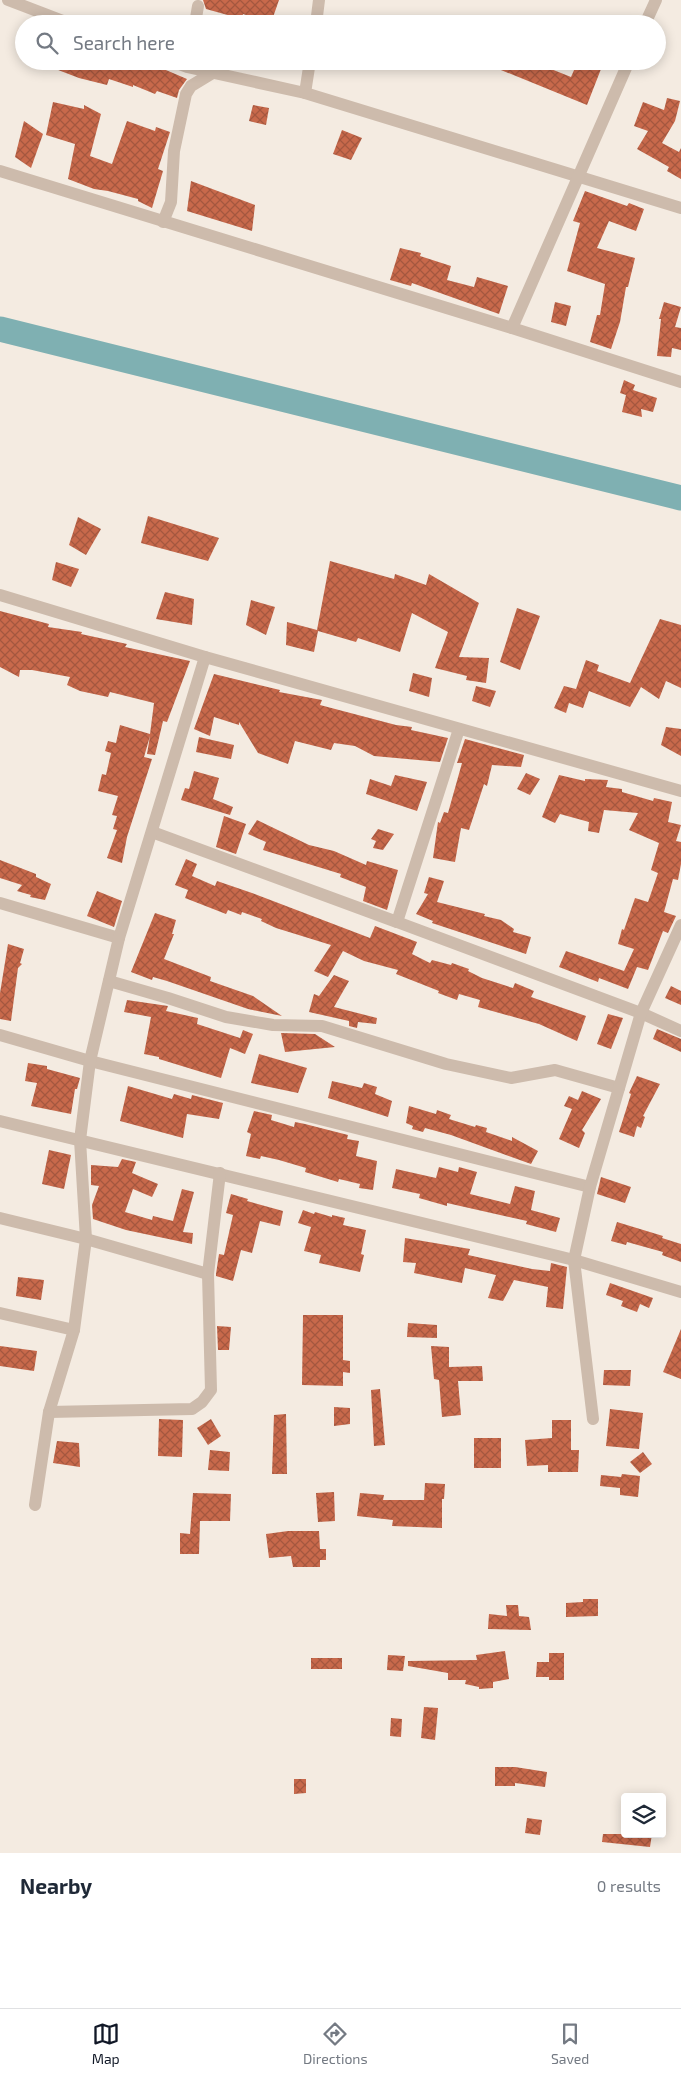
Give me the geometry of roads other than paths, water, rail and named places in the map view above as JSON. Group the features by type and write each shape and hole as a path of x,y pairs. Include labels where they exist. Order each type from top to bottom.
{"street":[{"path":"8,0 47,15"},
{"path":"317,15 319,0"},
{"path":"649,15 656,0"},
{"path":"196,15 198,6"},
{"path":"208,70 305,93 579,175 681,208"},
{"path":"305,93 309,70"},
{"path":"512,328 625,70"},
{"path":"163,222 171,202 174,151 186,94 192,86 214,72"},
{"path":"0,171 512,328 681,382"},
{"path":"0,595 205,657 681,791"},
{"path":"35,1505 49,1412 74,1330 86,1239 80,1140 90,1061 119,938 205,657"},
{"path":"397,922 459,729"},
{"path":"152,832 641,1013 681,1031"},
{"path":"0,903 119,938"},
{"path":"593,1419 574,1260 590,1187 641,1013 681,925"},
{"path":"109,982 168,998 226,1017 273,1025 322,1026 446,1064 511,1078 555,1070 618,1088"},
{"path":"0,1035 90,1061 590,1187"},
{"path":"0,1121 574,1260 681,1292"},
{"path":"49,1412 192,1410 202,1402 211,1390 208,1274 220,1173"},
{"path":"0,1218 86,1239 208,1274"},
{"path":"0,1313 74,1330"}],"waterway":[{"path":"0,329 681,498"}]}
